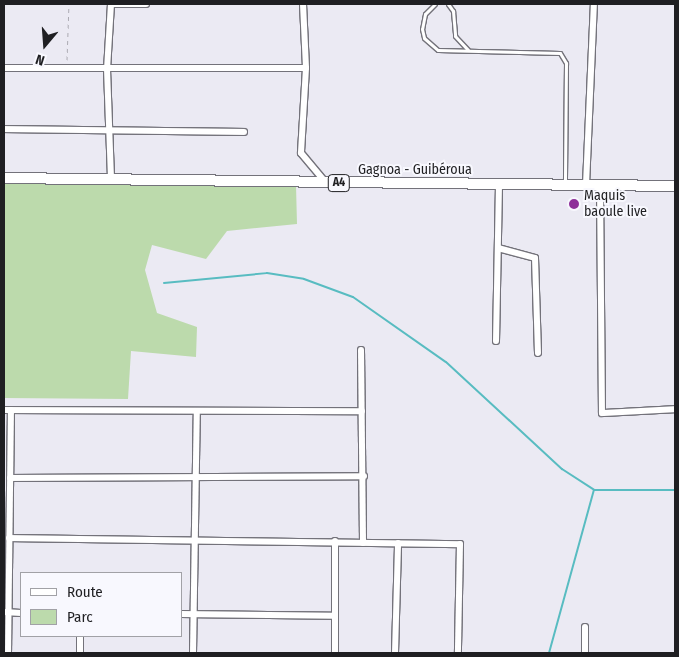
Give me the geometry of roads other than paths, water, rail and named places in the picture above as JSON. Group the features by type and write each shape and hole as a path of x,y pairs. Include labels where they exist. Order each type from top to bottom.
{"main road":[{"name":"Gagnoa - Guibéroua","path":"4,178 675,186"}],"street":[{"path":"111,180 107,69 111,4 146,4"},
{"path":"303,4 306,68 301,153 326,183"},
{"path":"586,185 594,4"},
{"path":"4,68 306,68"},
{"path":"4,129 244,132"},
{"path":"496,341 499,184"},
{"path":"600,185 602,414 675,409"},
{"path":"498,248 535,258 538,353"},
{"path":"362,350 363,543"},
{"path":"8,653 6,612 10,478 7,410 362,411"},
{"path":"193,653 197,410"},
{"path":"10,478 364,476"},
{"path":"9,538 194,542 460,544 458,653"},
{"path":"335,542 335,653"},
{"path":"395,653 398,543"},
{"path":"6,612 20,613"},
{"path":"182,614 334,616"},
{"path":"585,627 585,653"},
{"path":"80,637 80,653"}],"lane":[{"path":"435,4 425,14 424,38 438,50 560,53 566,63 565,185"},
{"path":"448,4 453,11 455,36 468,51"}],"waterway":[{"path":"164,283 267,273 304,279 353,297 446,362 562,469 594,490"},
{"path":"549,653 594,490 675,490"}],"place":[{"name":"Maquis baoule live","path":"574,204"}]}
